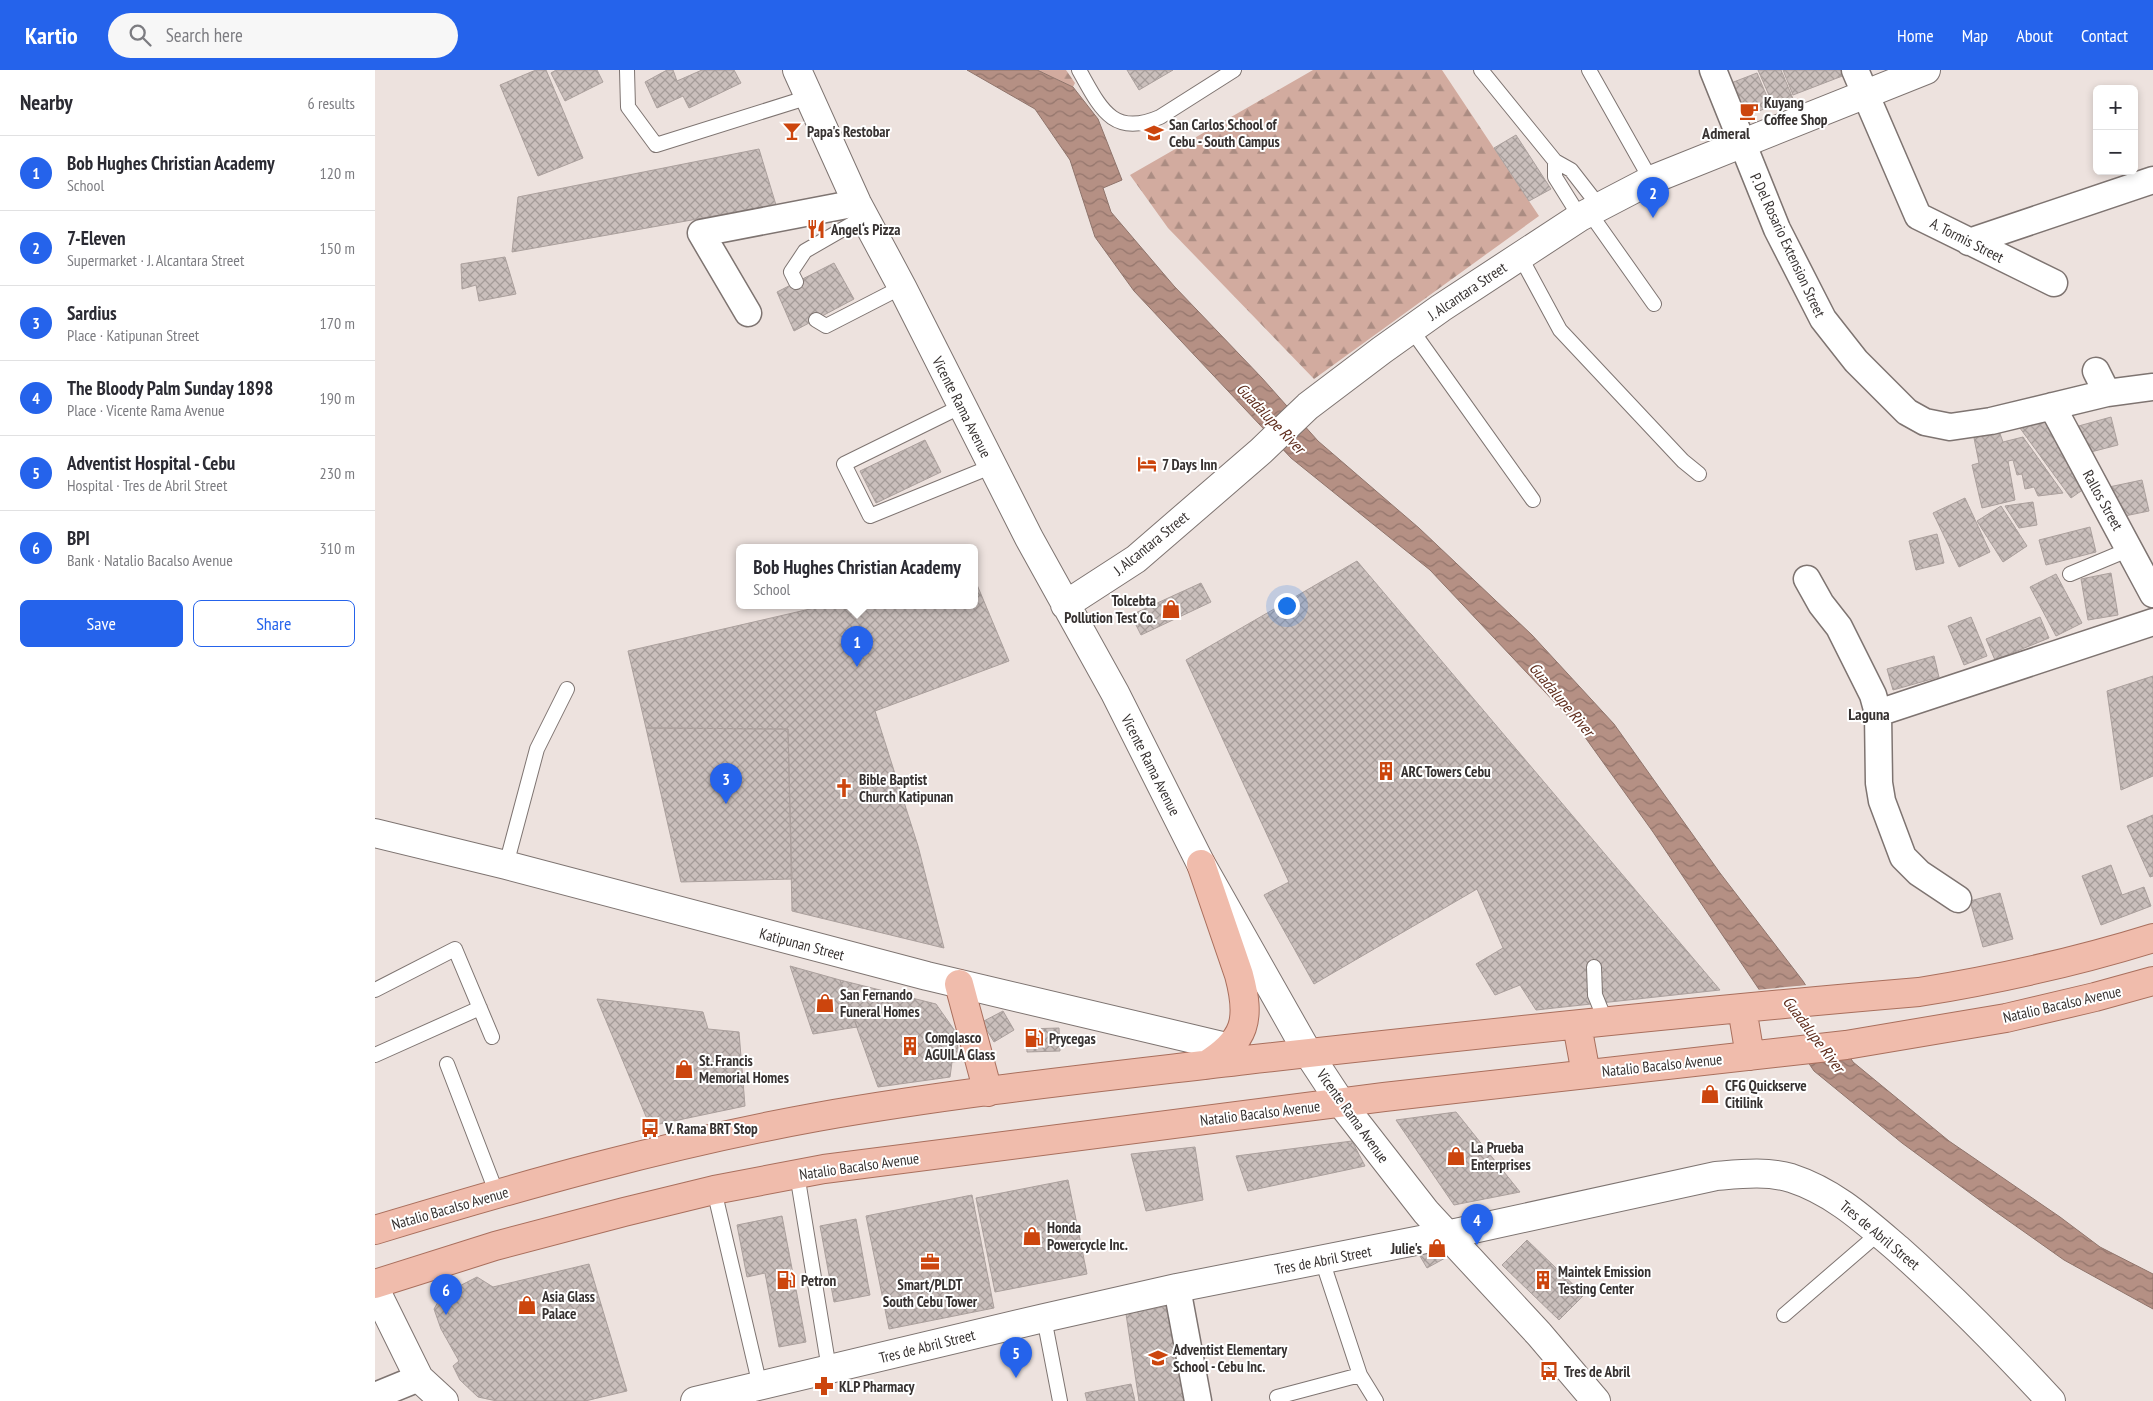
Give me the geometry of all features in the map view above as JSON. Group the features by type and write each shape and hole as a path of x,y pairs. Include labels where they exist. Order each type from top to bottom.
{"main road":[{"path":"1201,864 1243,992 1244,1024 1239,1037 1231,1048 1206,1065"},
{"name":"Natalio Bacalso Avenue","path":"375,1230 497,1194 706,1141 807,1120 988,1092 1308,1053 1919,992 1988,981 2082,960 2153,938"},
{"name":"Natalio Bacalso Avenue","path":"375,1284 495,1246 714,1190 797,1174 1341,1102 1845,1045 2006,1018 2153,981"},
{"path":"959,984 988,1092"},
{"path":"1751,1056 1754,1007"},
{"path":"1577,1025 1586,1074"}],"street":[{"name":"Vicente Rama Avenue","path":"797,70 860,210 902,286 1065,605 1115,693 1201,864 1308,1053 1341,1102 1445,1235 1539,1334 1596,1401"},
{"name":"P. Del Rosario Extension Street","path":"1713,70 1777,229 1823,319 1856,361 1907,412 1925,422 1951,427 1991,421 2052,406 2101,382 2153,387"},
{"name":"A. Tormis Street","path":"1855,70 1918,216 2053,284"},
{"name":"J. Alcantara Street","path":"1065,605 1135,559 1261,451 1308,406 1411,329 1589,212 1651,180 1926,70"},
{"path":"1969,242 2153,180"},
{"path":"748,313 701,233 860,210"},
{"name":"Rallos Street","path":"2052,406 2139,554 2153,594"},
{"path":"1807,579 1821,604 1839,627 1873,695 1878,712 1879,783 1882,801 1903,857 1919,873 1958,899"},
{"path":"1878,712 2153,622"},
{"name":"Katipunan Street","path":"375,833 506,865 959,984 1231,1048"},
{"name":"Tres de Abril Street","path":"695,1401 1177,1288 1445,1235 1716,1176 1747,1174 1772,1174 1811,1186 1833,1196 1867,1221 1997,1342 2051,1401"},
{"path":"375,1288 419,1378 443,1401"},
{"path":"1177,1288 1198,1401"},
{"path":"375,1396 419,1378"}],"lane":[{"path":"627,70 628,107 656,145 809,97"},
{"path":"1079,70 1111,118 1131,124 1147,122 1161,117 1234,70"},
{"path":"1481,70 1555,161 1571,170 1589,212"},
{"path":"1589,70 1651,180"},
{"path":"1555,161 1555,177 1589,212 1653,304"},
{"path":"796,282 791,272 805,251 860,210"},
{"path":"1520,256 1561,330 1683,461 1699,474"},
{"path":"816,320 826,326 902,286"},
{"path":"1411,329 1533,500"},
{"path":"962,406 844,464 870,516 993,466"},
{"path":"2070,574 2139,554"},
{"path":"506,865 537,749 567,688"},
{"path":"375,990 455,948 492,1037"},
{"path":"1594,967 1595,994 1606,1022"},
{"path":"375,1055 480,1008"},
{"path":"447,1064 497,1194"},
{"path":"797,1174 829,1370"},
{"path":"714,1190 760,1386"},
{"path":"1784,1315 1879,1233"},
{"path":"1322,1260 1361,1375 1376,1401"},
{"path":"1044,1318 1060,1401"},
{"path":"1277,1397 1361,1375"}],"green space":[{"path":"1037,70 1066,70 1075,83 1073,87"},
{"path":"1313,70 1442,70 1539,216 1314,379 1168,228 1130,175"}],"water":[{"name":"Guadalupe River","path":"967,70 1037,70 1073,87 1098,119 1122,180 1103,188 1111,212 1174,286 1262,378 1318,441 1419,528 1532,635 1614,724 1720,873 1803,981 1853,1062 1949,1141 2060,1217 2100,1247 2153,1274 2153,1309 2064,1260 1902,1143 1814,1071 1653,832 1577,726 1430,570 1291,458 1134,291 1095,237 1070,160 1035,109"}],"pier":[{"path":"1807,985 1851,1055 1803,1060 1756,990"}],"building":[{"path":"536,70 546,70 583,158 538,176 500,85"},
{"path":"556,70 597,70 603,82 565,101 551,73"},
{"path":"667,70 673,70 677,81 702,70 734,70 741,83 689,108 683,96 657,108 645,82"},
{"path":"1127,70 1173,70 1139,90"},
{"path":"1758,70 1781,70 1794,101 1775,109"},
{"path":"1783,70 1843,70 1845,75 1793,95"},
{"path":"1757,73 1771,106 1745,117 1731,83"},
{"path":"1516,135 1551,189 1529,201 1494,148"},
{"path":"759,149 776,205 512,252 518,197"},
{"path":"505,257 516,294 479,301 476,285 462,289 461,264"},
{"path":"834,263 854,299 794,331 777,292"},
{"path":"2042,416 2091,484 2071,498 2017,424"},
{"path":"2111,417 2118,445 2083,454 2075,427"},
{"path":"1998,428 2003,442 2023,437 2063,493 2038,496 2034,487 2025,489 2022,474 2017,475 2013,460 2008,461 2015,500 1982,508 1972,465 1979,463 1973,433"},
{"path":"925,440 941,472 876,503 860,471"},
{"path":"2142,480 2149,511 2115,518 2109,487"},
{"path":"1965,498 1990,552 1959,567 1933,513"},
{"path":"2033,502 2037,525 2019,528 2005,506"},
{"path":"2001,506 2027,546 2003,562 1977,521"},
{"path":"2090,527 2096,552 2046,565 2039,540"},
{"path":"1937,534 1944,563 1916,570 1909,541"},
{"name":"ARC Towers Cebu","path":"1357,561 1720,990 1536,1010 1520,985 1495,995 1476,964 1503,948 1477,889 1314,984 1264,895 1289,882 1186,660"},
{"path":"2111,573 2118,615 2088,620 2081,579"},
{"path":"2056,574 2082,623 2056,636 2030,587"},
{"name":"Tolcebta Pollution Test Co.","path":"1201,583 1211,602 1141,635 1131,615"},
{"name":"Bible Baptist Church Katipunan","path":"978,587 1009,661 875,711 918,846 944,948 792,911 788,729 646,728 628,651 810,609 978,609"},
{"path":"1971,617 1987,656 1964,665 1948,626"},
{"path":"2040,617 2049,638 1995,660 1986,639"},
{"path":"1934,656 1939,677 1893,690 1887,669"},
{"path":"2153,676 2153,776 2121,790 2107,691"},
{"path":"646,728 788,729 792,879 681,882"},
{"path":"2153,815 2153,876 2150,877 2127,826"},
{"path":"2111,865 2122,895 2144,887 2151,906 2101,925 2082,876"},
{"path":"2000,893 2013,939 1983,947 1970,901"},
{"name":"San Fernando Funeral Homes","path":"790,966 840,980 857,1027 813,1034"},
{"name":"Comglasco AGUILA Glass","path":"840,980 936,1004 955,1031 960,1061 952,1062 950,1077 878,1087"},
{"name":"St. Francis Memorial Homes","path":"597,999 703,1012 708,1029 739,1032 745,1106 650,1126"},
{"path":"1003,1011 1014,1030 994,1042 982,1022"},
{"path":"1059,1028 1060,1051 1027,1052 1026,1029"},
{"name":"La Prueba Enterprises","path":"1456,1112 1520,1192 1454,1205 1396,1120"},
{"path":"1352,1141 1365,1166 1248,1191 1236,1156"},
{"path":"1195,1147 1203,1200 1146,1211 1131,1154"},
{"name":"Honda Powercycle Inc.","path":"1068,1180 1087,1274 995,1292 976,1198"},
{"name":"Smart/PLDT South Cebu Tower","path":"972,1195 994,1308 889,1329 866,1216"},
{"path":"782,1216 806,1342 779,1347 765,1273 747,1277 737,1225"},
{"path":"856,1219 870,1295 834,1302 820,1226"},
{"path":"1437,1239 1447,1257 1427,1268 1417,1251"},
{"name":"Maintek Emission Testing Center","path":"1527,1240 1584,1295 1559,1320 1502,1265"},
{"path":"589,1264 627,1391 585,1401 497,1401 478,1397 460,1380 453,1366 459,1361 441,1329 434,1309 442,1295 477,1277 493,1287"},
{"name":"Adventist Elementary School - Cebu Inc.","path":"1173,1305 1191,1401 1139,1401 1126,1314"},
{"path":"1131,1384 1135,1401 1087,1401 1085,1393"}],"place":[{"name":"Kuyang Coffee Shop","path":"1749,111"},
{"name":"Papa's Restobar","path":"792,131"},
{"name":"San Carlos School of Cebu - South Campus","path":"1154,133"},
{"name":"7-Eleven","path":"1653,218"},
{"name":"Angel‘s Pizza","path":"816,229"},
{"name":"7 Days Inn","path":"1147,464"},
{"name":"Tolcebta Pollution Test Co.","path":"1171,609"},
{"name":"Bob Hughes Christian Academy","path":"857,667"},
{"name":"ARC Towers Cebu","path":"1386,771"},
{"name":"Bible Baptist Church Katipunan","path":"844,788"},
{"name":"Sardius","path":"726,804"},
{"name":"San Fernando Funeral Homes","path":"825,1003"},
{"name":"Prycegas","path":"1034,1038"},
{"name":"Comglasco AGUILA Glass","path":"910,1046"},
{"name":"St. Francis Memorial Homes","path":"684,1069"},
{"name":"CFG Quickserve Citilink","path":"1710,1094"},
{"name":"V. Rama BRT Stop","path":"650,1128"},
{"name":"La Prueba Enterprises","path":"1456,1156"},
{"name":"Honda Powercycle Inc.","path":"1032,1236"},
{"name":"The Bloody Palm Sunday 1898","path":"1477,1245"},
{"name":"Julie's","path":"1437,1248"},
{"name":"Smart/PLDT South Cebu Tower","path":"930,1262"},
{"name":"Petron","path":"786,1280"},
{"name":"Maintek Emission Testing Center","path":"1543,1280"},
{"name":"Asia Glass Palace","path":"527,1305"},
{"name":"BPI","path":"446,1315"},
{"name":"Adventist Elementary School - Cebu Inc.","path":"1158,1358"},
{"name":"Tres de Abril","path":"1549,1371"},
{"name":"Adventist Hospital - Cebu","path":"1016,1378"},
{"name":"KLP Pharmacy","path":"824,1386"}],"district":[{"name":"Admeral","path":"1726,133"},
{"name":"Laguna","path":"1869,714"}]}
